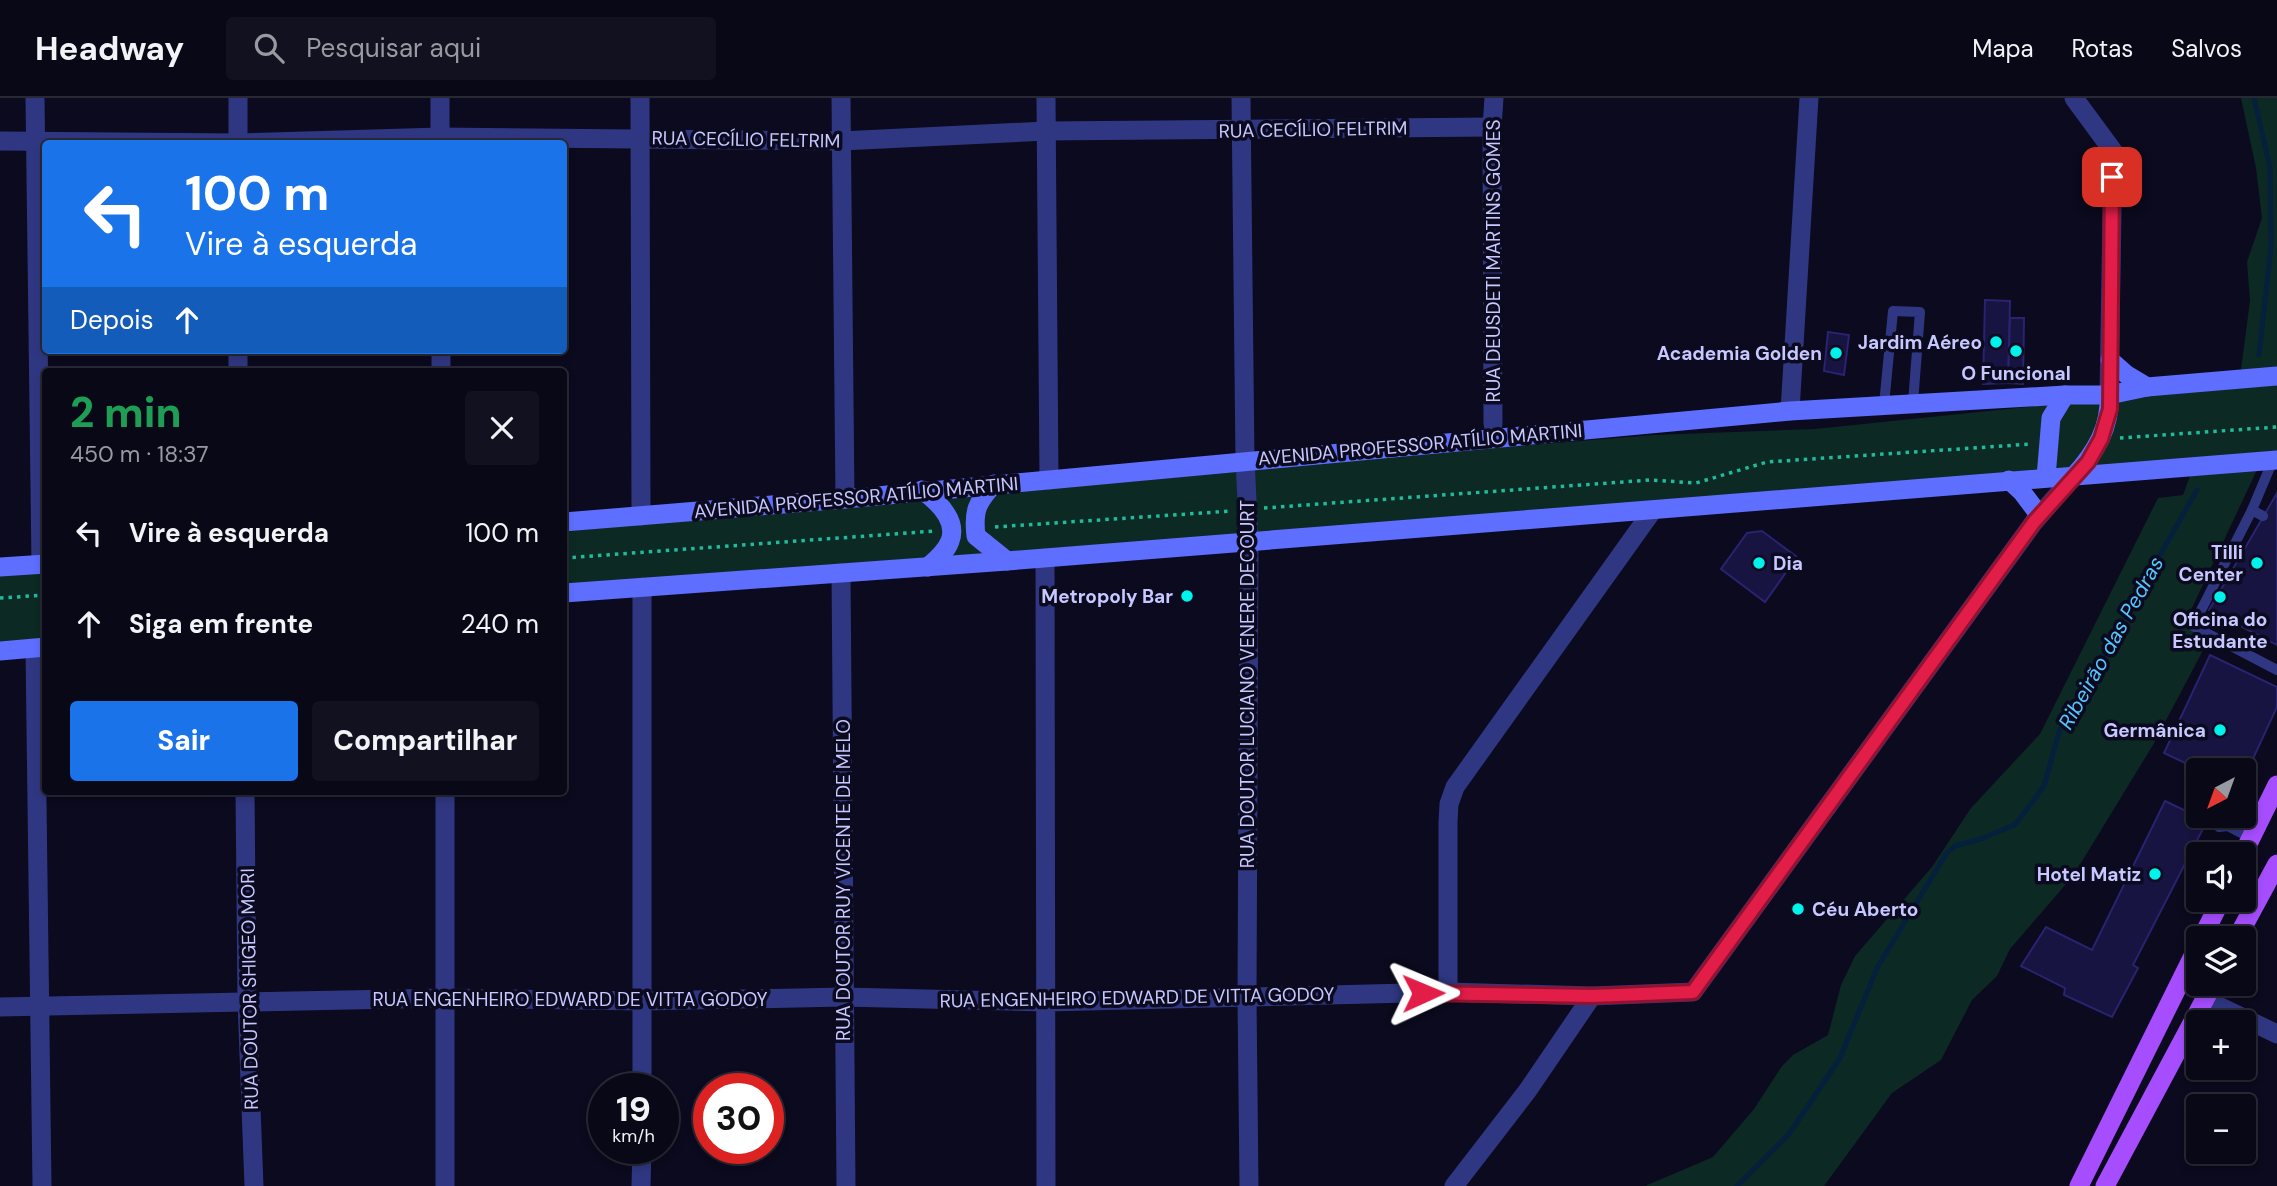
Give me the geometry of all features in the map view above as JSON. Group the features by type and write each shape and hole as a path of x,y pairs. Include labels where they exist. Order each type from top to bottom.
{"main road":[{"path":"2110,360 2147,387"},
{"name":"AVENIDA PROFESSOR ATÍLIO MARTINI","path":"567,522 845,499 1790,411 2065,395 2109,395 2147,387 2277,376"},
{"path":"2046,477 2051,418 2065,395"},
{"path":"2074,476 2088,462 2101,439 2110,409 2109,395"},
{"path":"567,593 1007,561 2275,460"},
{"path":"2009,480 2022,492 2035,517"},
{"path":"994,484 979,500 975,519 976,536 1007,561"},
{"path":"922,490 939,502 949,520 951,540 943,553 928,567"},
{"path":"0,567 42,564"},
{"path":"0,651 40,648"},
{"path":"2249,842 2277,785"},
{"path":"2243,926 2277,864"},
{"path":"2079,1186 2186,970"},
{"path":"2105,1186 2206,996"}],"street":[{"path":"35,98 42,511"},
{"path":"238,98 238,140"},
{"path":"440,98 440,140"},
{"path":"640,98 641,516"},
{"path":"841,98 845,499"},
{"path":"1046,98 1049,480"},
{"name":"RUA DOUTOR LUCIANO VENERE DECOURT","path":"1241,98 1245,460 1249,542 1249,1186"},
{"name":"RUA DEUSDETI MARTINS GOMES","path":"1493,424 1494,98"},
{"path":"1790,411 1809,98"},
{"path":"2074,98 2113,151 2109,395"},
{"name":"RUA CECÍLIO FELTRIM","path":"507,140 640,138 841,141 1046,131 1492,127"},
{"name":"RUA CECÍLIO FELTRIM","path":"0,141 42,142"},
{"name":"RUA ENGENHEIRO EDWARD DE VITTA GODOY","path":"0,1007 446,998 643,1001 844,998 1046,1002 1448,992 1592,996 1693,992 2035,517 2074,476"},
{"name":"RUA ENGENHEIRO EDWARD DE VITTA GODOY","path":"2035,517 2046,477"},
{"path":"1448,992 1448,822 1449,804 1455,787 1653,510"},
{"path":"1045,558 1046,1186"},
{"name":"RUA DOUTOR RUY VICENTE DE MELO","path":"841,573 846,1186"},
{"path":"642,587 642,1073"},
{"path":"40,648 42,1186"},
{"name":"RUA DOUTOR SHIGEO MORI","path":"245,795 247,1001 254,1186"},
{"path":"445,795 445,1186"},
{"path":"1454,1186 1528,1090 1592,996"},
{"path":"2217,996 2277,1034"},
{"path":"641,1186 642,1164"}],"lane":[{"path":"1884,405 1894,311 1920,312 1913,403"},
{"path":"2275,460 2193,626 2277,670"},
{"path":"2252,510 2263,516"},
{"path":"2225,828 2242,842"}],"path":[{"path":"2101,439 2277,428"},
{"path":"975,528 1650,480 1696,483 1767,462 2049,442"},
{"path":"567,558 950,530"},
{"path":"0,598 42,595"}],"green space":[{"path":"2241,98 2277,98 2277,378 2240,377 2250,301 2247,262 2262,218 2256,168"},
{"path":"2277,381 2277,457 567,591 567,532 840,504 1249,468 1653,435 1815,429"},
{"path":"2257,470 2184,625 2208,641 2153,745 2073,876 2010,949 1997,976 1972,1000 1941,1060 1892,1093 1824,1186 1645,1186 1713,1157 1754,1109 1782,1066 1793,1055 1828,1035 1841,985 1855,956 1932,867 1971,808 2040,734 2158,498 2183,495 2190,476"},
{"path":"42,570 42,645 0,649 0,574"}],"building":[{"name":"Jardim Aéreo","path":"1985,300 2010,301 2008,383 1983,384"},
{"name":"O Funcional","path":"2010,318 2024,318 2023,384 2008,383"},
{"name":"Academia Golden","path":"1828,332 1849,335 1844,375 1824,371"},
{"name":"Tilli Center","path":"2277,493 2277,645 2209,610"},
{"name":"Dia","path":"1762,531 1797,557 1765,602 1721,569 1747,533"},
{"name":"Germânica","path":"2210,655 2277,687 2277,707 2253,758 2186,758 2186,763 2164,753"},
{"name":"Hotel Matiz","path":"2165,801 2186,811 2186,828 2203,828 2196,842 2186,842 2186,862 2133,965 2138,968 2112,1017 2064,995 2065,988 2021,966 2046,927 2092,950"}],"waterway":[{"path":"2254,98 2270,167 2271,247 2259,355"},
{"name":"Ribeirão das Pedras","path":"1737,1186 1789,1134 1840,1058 1877,968 1946,854 1955,846 1981,839 2016,824 2044,786 2059,732 2197,490"}],"place":[{"name":"Jardim Aéreo","path":"1996,342"},
{"name":"O Funcional","path":"2016,351"},
{"name":"Academia Golden","path":"1836,353"},
{"name":"Dia","path":"1759,563"},
{"name":"Tilli Center","path":"2257,563"},
{"name":"Metropoly Bar","path":"1187,596"},
{"name":"Oficina do Estudante","path":"2220,597"},
{"name":"Germânica","path":"2220,730"},
{"name":"Hotel Matiz","path":"2155,874"},
{"name":"Céu Aberto","path":"1798,909"}],"route":[{"path":"1423,993 1592,996 1693,992 2034,522 2088,462 2098,446 2110,409 2112,177"}]}
